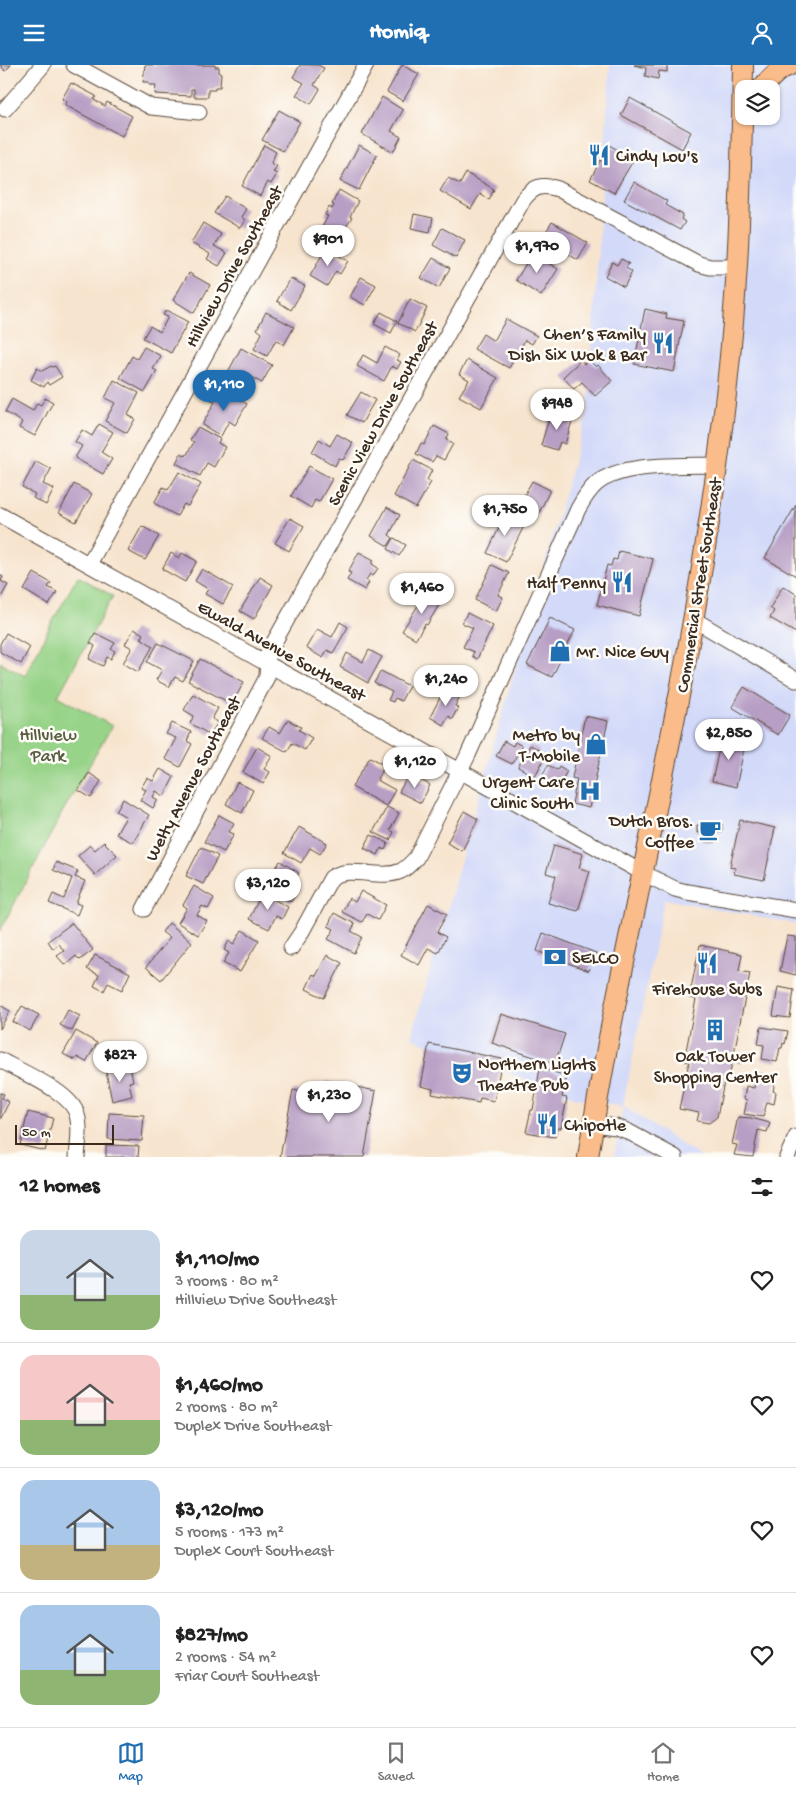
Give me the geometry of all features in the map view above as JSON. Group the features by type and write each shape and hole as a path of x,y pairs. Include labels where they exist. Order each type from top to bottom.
{"main road":[{"name":"Commercial Street Southeast","path":"743,65 743,80"},
{"path":"769,80 782,68 790,65"},
{"name":"Commercial Street Southeast","path":"588,1157 643,873 670,747 718,465 737,267 742,125"}],"street":[{"path":"5,109 43,65"},
{"path":"74,65 151,107 199,112"},
{"name":"Hillview Drive Southeast","path":"89,564 366,65"},
{"name":"Scenic View Drive Southeast","path":"268,664 268,653 522,200 530,190 547,186 558,189 699,264 710,267 737,267"},
{"path":"291,948 331,878 337,874 346,873 387,874 400,872 408,867 416,858 460,770 586,494 605,478 637,468 718,465"},
{"name":"Ewald Avenue Southeast","path":"0,515 643,873 675,889 796,910"},
{"path":"693,619 796,680"},
{"name":"Welty Avenue Southeast","path":"144,909 268,677 268,664"},
{"path":"0,1060 59,1093 70,1103 77,1113 77,1157"},
{"path":"594,1124 616,1127 627,1131 675,1157"},
{"path":"787,1157 796,1137"}],"shaded area":[{"path":"610,65 796,65 796,924 664,899 623,1106 701,1157 614,1157 623,1107 574,1097 411,1038 588,410"}],"green space":[{"name":"Hillview Park","path":"78,576 113,596 58,696 112,726 63,811 0,931 0,662 25,676"}],"building":[{"path":"0,65 11,65 5,71"},
{"path":"145,65 215,65 215,67 219,67 219,73 221,73 220,87 215,87 215,90 208,90 208,97 194,97 194,89 191,89 191,96 155,94 156,85 149,85 149,82 143,82"},
{"path":"300,65 318,65 324,68 314,85 320,89 311,104 296,95 304,83 293,77"},
{"path":"402,65 419,74 403,101 387,92"},
{"path":"634,65 667,65 667,72 659,71 658,79 645,76 646,68"},
{"path":"71,83 96,96 94,100 105,106 107,102 132,116 122,136 65,105 67,102 62,99"},
{"path":"382,97 403,110 391,131 401,137 393,152 362,134"},
{"path":"630,98 691,132 682,149 621,115"},
{"path":"279,110 300,122 283,151 262,140"},
{"path":"264,145 276,152 271,163 277,166 273,172 277,174 271,184 268,182 260,196 242,186"},
{"path":"359,145 377,155 359,190 340,181"},
{"path":"609,145 634,159 614,193 590,180"},
{"path":"466,173 494,189 489,200 480,194 471,209 440,191 448,178 460,184"},
{"path":"634,182 667,201 665,205 683,215 681,219 685,222 680,230 624,200"},
{"path":"339,190 358,201 350,217 352,218 338,239 321,229 328,216 325,215 329,207 332,209 334,205 332,204"},
{"path":"225,196 246,209 241,217 245,220 240,228 214,213"},
{"path":"414,214 433,218 430,232 411,228"},
{"path":"552,222 588,243 578,260 553,245 555,241 544,235"},
{"path":"203,223 221,234 214,246 227,253 219,266 207,259 210,254 191,243"},
{"path":"442,228 465,240 456,258 433,245"},
{"path":"326,248 348,261 340,274 336,271 327,286 310,276"},
{"path":"529,251 558,269 541,296 516,280 527,262 524,260"},
{"path":"433,258 450,268 439,288 421,278"},
{"path":"621,259 629,263 626,268 632,272 624,287 605,276 612,262 617,265"},
{"path":"189,273 210,285 194,313 173,300"},
{"path":"361,277 376,285 365,305 350,297"},
{"path":"290,278 305,286 291,310 277,301"},
{"path":"410,299 427,308 415,332 398,323"},
{"path":"645,309 667,314 666,318 684,321 674,372 634,364"},
{"path":"166,310 188,322 171,353 143,338 150,326 160,332 168,317 163,315"},
{"path":"266,312 294,327 284,345 276,340 267,356 254,349 262,333 257,329"},
{"path":"381,312 397,321 391,333 374,324"},
{"path":"506,319 537,336 532,344 525,340 509,368 474,349 483,334 494,341"},
{"path":"144,347 161,356 153,369 157,371 145,392 120,378 132,356 137,359"},
{"path":"385,347 400,355 397,360 401,362 397,369 392,366 384,381 357,366 363,355 377,363"},
{"path":"241,348 272,365 262,383 246,374 236,391 222,383"},
{"path":"467,360 498,378 481,408 459,396 469,380 459,374"},
{"path":"581,360 584,364 589,360 596,367 598,365 612,381 595,396 582,382 574,389 563,377"},
{"path":"55,366 62,377 49,385 47,382 44,387 31,380 37,368 42,371"},
{"path":"114,380 139,393 128,415 135,419 127,433 105,421 115,403 105,398"},
{"path":"218,388 247,404 235,425 229,421 221,436 202,425 215,402 211,400"},
{"path":"361,392 375,400 362,423 347,415"},
{"path":"45,398 53,402 35,436 19,428 22,422 5,412 12,399 33,411 37,403 41,405"},
{"path":"551,412 573,418 565,444 560,442 557,450 541,445"},
{"path":"99,424 113,432 101,452 112,459 103,474 75,458 82,446 75,442 82,430 92,436"},
{"path":"434,426 449,434 446,440 453,444 444,460 436,456 432,462 416,454 421,443 424,445"},
{"path":"198,427 220,439 218,443 225,447 214,467 207,463 200,476 176,463 181,453 186,456 194,442 190,440"},
{"path":"337,434 353,443 343,460 339,458 335,466 312,452 319,439 330,446"},
{"path":"413,460 432,470 427,480 431,482 416,508 394,496"},
{"path":"36,461 51,469 43,484 54,489 46,505 33,498 35,494 22,487"},
{"path":"309,466 332,479 319,502 315,500 311,508 291,496"},
{"path":"179,472 201,484 188,506 184,504 177,516 154,503 163,487 168,490"},
{"path":"532,481 550,490 538,515 519,505"},
{"path":"74,484 92,494 76,522 59,513"},
{"path":"796,505 796,576 765,558"},
{"path":"387,507 400,515 389,535 393,538 388,546 371,536"},
{"path":"498,512 524,526 506,562 487,553 500,526 493,522"},
{"path":"290,518 304,526 289,551 275,543"},
{"path":"142,526 159,536 145,560 128,551"},
{"path":"394,538 406,545 399,556 388,549"},
{"path":"619,551 653,559 639,616 597,605 607,565 611,566 613,559 617,560"},
{"path":"359,552 374,560 372,564 378,568 373,576 370,574 366,580 369,582 365,590 347,580 351,573 348,572"},
{"path":"171,553 179,558 182,553 197,561 185,582 162,569"},
{"path":"492,565 509,573 498,595 503,597 496,611 475,600"},
{"path":"202,569 233,587 223,604 205,594 208,589 195,581"},
{"path":"34,573 51,583 48,587 57,592 49,605 24,590"},
{"path":"0,575 3,577 1,581 8,585 0,599"},
{"path":"260,577 273,585 254,619 240,611"},
{"path":"783,586 796,594 796,633 770,618 774,611 770,608"},
{"path":"427,591 442,600 416,639 402,631"},
{"path":"467,613 493,626 477,659 472,656 474,652 463,647 473,628 462,623"},
{"path":"550,618 575,630 552,677 527,665"},
{"path":"340,622 348,627 333,653 327,650 323,658 306,648 317,629 332,637"},
{"path":"134,629 143,634 141,638 153,646 138,672 123,663 132,648 125,644"},
{"path":"6,633 30,647 21,664 0,652 0,644"},
{"path":"95,633 115,643 111,649 115,651 111,659 107,657 103,666 89,659 95,646 90,643"},
{"path":"158,643 194,661 183,681 175,677 169,687 156,680 162,670 147,662"},
{"path":"369,650 382,657 368,683 340,667 347,653 363,662"},
{"path":"200,659 244,682 232,704 188,681"},
{"path":"381,671 409,686 401,701 395,698 393,702 388,700 392,692 374,683"},
{"path":"744,687 790,715 778,735 732,707"},
{"path":"445,688 460,696 455,706 458,708 452,719 448,716 443,725 430,717"},
{"path":"193,694 218,708 212,719 218,722 210,735 190,723 194,716 184,710"},
{"path":"585,716 608,721 589,808 572,804 577,779 572,778"},
{"path":"288,720 301,727 299,730 312,738 305,750 292,743 287,752 262,738 269,727 280,733"},
{"path":"172,723 191,732 187,741 192,744 180,767 165,759 176,738 166,734"},
{"path":"722,735 746,740 736,787 712,781"},
{"path":"504,741 513,746 515,742 522,746 512,764 496,756"},
{"path":"530,745 539,750 537,753 545,757 535,776 518,767"},
{"path":"257,747 272,756 264,769 270,772 263,784 243,772"},
{"path":"370,757 385,765 377,780 395,790 386,806 352,787"},
{"path":"548,765 557,770 559,766 567,771 557,789 540,779"},
{"path":"160,769 174,777 164,796 156,791 153,797 158,800 153,808 140,800 146,790 141,788 147,778 153,781"},
{"path":"89,773 101,781 91,798 78,790"},
{"path":"409,774 430,785 421,803 399,792"},
{"path":"237,782 253,790 242,813 226,804"},
{"path":"123,799 149,815 133,843 116,834 126,817 116,811"},
{"path":"387,807 399,813 390,830 394,832 390,840 373,832"},
{"path":"464,811 478,819 462,851 447,843"},
{"path":"219,815 234,823 229,832 234,834 224,852 204,842"},
{"path":"740,820 775,828 764,880 734,874 735,868 730,867"},
{"path":"722,824 722,832 715,832 715,842 705,842 705,832 697,833 697,825"},
{"path":"299,827 327,843 320,854 310,848 301,863 284,853"},
{"path":"371,835 388,843 385,850 381,848 378,855 364,848"},
{"path":"104,842 117,855 95,875 78,856 90,845 95,850"},
{"path":"554,845 583,854 579,868 590,871 578,911 548,903 556,876 546,873"},
{"path":"201,847 218,856 203,884 186,876"},
{"path":"280,861 299,873 292,886 299,889 291,902 265,887"},
{"path":"56,862 78,871 75,877 85,881 76,903 81,905 77,915 49,903 53,894 64,899 72,878 53,870"},
{"path":"194,886 214,898 208,909 202,906 197,915 207,921 198,935 178,923 187,908 183,905"},
{"path":"361,891 386,905 378,920 367,914 362,922 342,912 349,898 355,902"},
{"path":"262,893 288,907 282,919 276,916 269,929 249,919"},
{"path":"428,904 447,914 437,932 446,937 438,953 428,948 419,965 401,955"},
{"path":"334,913 355,924 351,931 362,937 354,953 328,939 334,929 328,926"},
{"path":"72,923 93,950 80,960 76,956 65,965 57,956 64,951 59,944 53,949 48,941"},
{"path":"169,923 192,942 161,980 146,967 170,938 162,932"},
{"path":"242,930 259,940 240,972 223,963 229,953 224,950 229,941 234,944"},
{"path":"543,933 596,953 589,971 537,951"},
{"path":"787,936 796,937 796,975 780,971"},
{"name":"Oak Tower Shopping Center","path":"700,945 742,954 739,971 750,973 729,1078 725,1077 717,1117 709,1123 697,1121 699,1113 679,1109 689,1062 684,1061 696,999 689,998"},
{"path":"95,955 130,973 122,990 108,983 104,991 94,986 99,975 87,969"},
{"path":"327,955 342,963 324,998 306,989 313,974 316,976"},
{"path":"778,987 794,990 790,1018 773,1016"},
{"path":"0,1005 10,1011 0,1029"},
{"path":"22,1006 39,1015 30,1031 13,1022"},
{"path":"68,1010 80,1016 72,1031 60,1025"},
{"path":"501,1014 565,1034 555,1064 492,1043"},
{"path":"761,1027 788,1031 785,1044 783,1043 782,1048 780,1048 777,1062 762,1059 764,1045 758,1044"},
{"path":"76,1031 97,1043 86,1062 77,1057 75,1060 63,1054"},
{"name":"Northern Lights Theatre Pub","path":"429,1044 502,1059 494,1101 480,1098 479,1103 432,1094 433,1089 421,1086"},
{"path":"736,1053 743,1054 742,1063 734,1062"},
{"path":"130,1067 133,1081 129,1082 132,1096 112,1101 106,1072"},
{"path":"540,1068 567,1076 562,1097 567,1098 561,1128 557,1128 555,1137 526,1132 531,1110 533,1110"},
{"path":"757,1073 776,1077 773,1091 776,1092 774,1104 767,1102 763,1117 744,1114 747,1100 744,1099 746,1086 754,1088"},
{"path":"326,1081 376,1091 364,1157 280,1157 293,1090 323,1096"},
{"path":"0,1093 4,1094 2,1098 9,1102 0,1120"},
{"path":"28,1112 53,1118 45,1151 20,1145"},
{"path":"109,1113 144,1115 142,1141 108,1139"},
{"path":"738,1117 770,1123 767,1132 758,1130 753,1157 734,1155 737,1145 732,1144"},
{"path":"106,1145 139,1146 138,1157 106,1157"}],"place":[{"name":"Cindy Lou's","path":"599,155"},
{"name":"Chen’s Family Dish Six Wok & Bar","path":"663,343"},
{"name":"Half Penny","path":"622,582"},
{"name":"Mr. Nice Guy","path":"560,651"},
{"name":"Metro by T-Mobile","path":"596,744"},
{"name":"Urgent Care Clinic South","path":"590,791"},
{"name":"Dutch Bros. Coffee","path":"710,830"},
{"name":"SELCO","path":"555,957"},
{"name":"Firehouse Subs","path":"707,963"},
{"name":"Oak Tower Shopping Center","path":"715,1030"},
{"name":"Northern Lights Theatre Pub","path":"462,1073"},
{"name":"Chipotle","path":"547,1124"}]}
